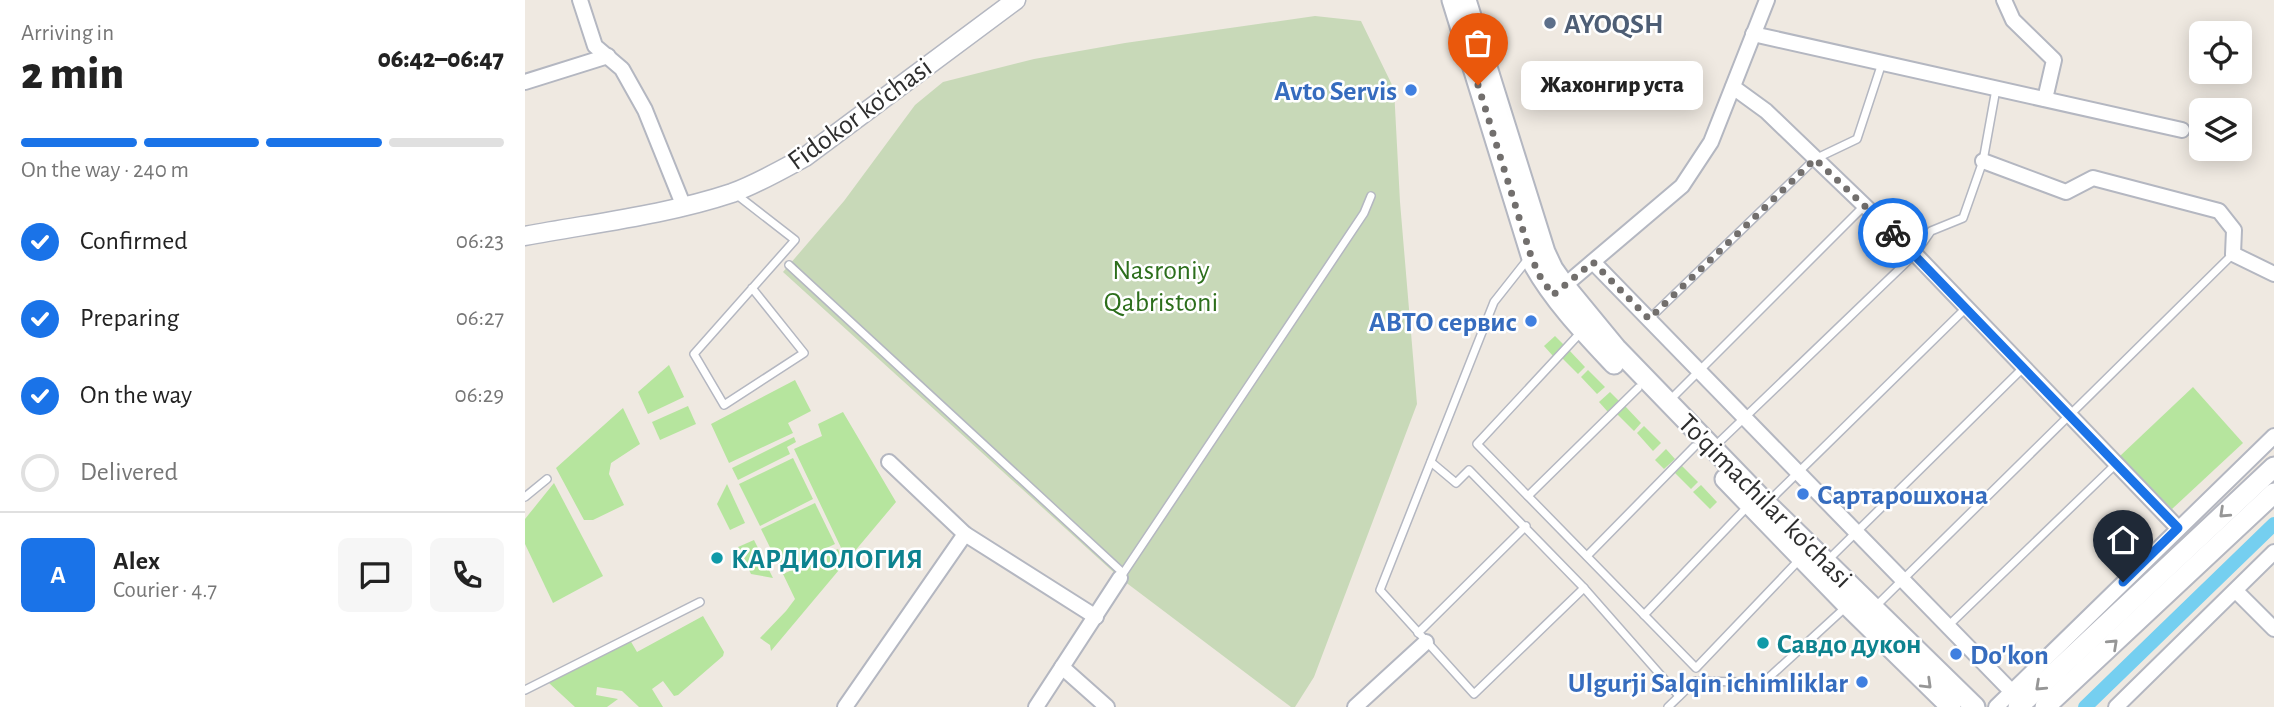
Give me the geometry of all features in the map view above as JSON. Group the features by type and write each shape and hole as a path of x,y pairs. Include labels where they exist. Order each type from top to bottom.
{"main road":[{"name":"To'qimachilar ko'chasi","path":"1452,0 1539,275 1559,290 1669,401 1704,447"},
{"name":"To'qimachilar ko'chasi","path":"1466,0 1545,252 1559,290 1583,331 1638,388 1704,447 1758,504 1801,558 1951,707"},
{"path":"2015,699 2274,467"},
{"path":"2045,707 2274,493"},
{"name":"To'qimachilar ko'chasi","path":"1758,504 1826,561 1975,707"}],"street":[{"path":"580,0 595,46 622,69 645,110 684,207"},
{"name":"Fidokor ko'chasi","path":"525,236 684,207 734,192 805,157 1016,0"},
{"path":"1559,290 1682,186 1711,142 1767,0"},
{"path":"2004,0 2013,20 2054,60 2045,99"},
{"path":"1753,34 2182,131"},
{"path":"525,82 608,56"},
{"path":"1733,87 1766,111 1915,254 2178,528"},
{"path":"1983,162 2066,192 2093,178 2219,211 2234,230 2233,254 2274,274"},
{"path":"1593,262 1948,626 2015,699"},
{"path":"1996,707 2015,699 2178,528 2274,436"},
{"path":"890,462 965,534 1096,617"},
{"path":"845,707 965,534"},
{"path":"2116,707 2274,552"},
{"path":"1036,707 1121,576"},
{"path":"2236,591 2274,629"},
{"path":"1355,707 1422,637"},
{"path":"1062,667 1107,707"}],"lane":[{"path":"1649,319 1815,159 1857,139 1882,63"},
{"path":"1587,556 1704,447 1745,418 1915,254 1931,231 1963,218 1983,162 1996,88"},
{"path":"734,192 796,240 752,288 694,354 724,405 804,353 752,288"},
{"path":"789,265 1121,576 1364,213 1371,196"},
{"path":"1669,401 1864,206"},
{"path":"1874,608 2233,254"},
{"path":"1531,256 1494,302 1380,590 1474,694 1584,588"},
{"path":"1644,615 1758,504 1798,472 1966,307"},
{"path":"1583,331 1477,444 1696,668 1801,558"},
{"path":"1826,561 2024,367"},
{"path":"1528,496 1638,388"},
{"path":"1431,462 1456,482 1469,470 1584,588 1679,696"},
{"path":"1948,626 2117,464"},
{"path":"525,497 547,479"},
{"path":"1422,637 1526,526"},
{"path":"525,690 700,601"},
{"path":"1764,682 1847,606"},
{"path":"1668,707 1695,681 1741,682"}],"green space":[{"name":"Nasroniy Qabristoni","path":"1315,16 1361,21 1394,89 1400,202 1417,404 1314,677 1295,707 1291,707 1120,578 783,272 844,201 915,105 943,82 1034,59"},
{"path":"1555,336 1564,345 1553,356 1544,346"},
{"path":"1569,350 1585,367 1578,374 1561,357"},
{"path":"669,365 684,397 648,414 638,392"},
{"path":"1588,370 1605,387 1597,394 1581,377"},
{"path":"795,380 811,411 788,423 793,433 729,463 711,424"},
{"path":"2193,387 2243,443 2172,509 2120,456"},
{"path":"1610,392 1619,401 1608,412 1599,402"},
{"path":"688,406 696,424 660,440 652,422"},
{"path":"1625,406 1641,423 1634,431 1617,414"},
{"path":"623,408 640,444 611,463 609,474 624,505 593,520 584,520 556,468"},
{"path":"843,412 896,502 771,651 770,645 760,638 795,599 783,574 838,549 842,557 845,556 794,449 822,436 818,424"},
{"path":"1644,426 1661,443 1653,451 1637,433"},
{"path":"794,437 796,442 787,447 790,454 738,480 732,468"},
{"path":"1666,449 1675,459 1664,469 1655,460"},
{"path":"793,458 813,499 760,526 739,484"},
{"path":"1681,465 1698,482 1691,489 1674,472"},
{"path":"554,483 603,576 553,603 525,544 525,519"},
{"path":"727,484 745,523 730,530 717,504"},
{"path":"1701,485 1717,502 1710,509 1693,492"},
{"path":"815,503 835,544 781,570 761,529"},
{"path":"754,540 773,578 751,574 738,547"},
{"path":"703,616 724,652 723,656 678,695 674,696 663,681 652,689 663,707 639,707 622,691 597,687 596,695 618,699 607,707 575,707 549,683 630,640 637,652"}],"waterway":[{"path":"2085,707 2274,524"}],"way so far":[{"path":"1478,85 1534,265 1553,295 1593,262 1649,319 1815,159 1893,233"}],"place":[{"name":"AYOQSH","path":"1550,23"},
{"name":"Жахонгир уста","path":"1478,85"},
{"name":"Avto Servis","path":"1411,90"},
{"name":"АВТО сервис","path":"1531,321"},
{"name":"Сартарошхона","path":"1803,494"},
{"name":"КАРДИОЛОГИЯ","path":"717,558"},
{"name":"Cавдо дукон","path":"1763,643"},
{"name":"Do'kon","path":"1956,654"},
{"name":"Ulgurji Salqin ichimliklar","path":"1862,682"}],"route":[{"path":"1893,233 2178,528 2123,582"}]}
